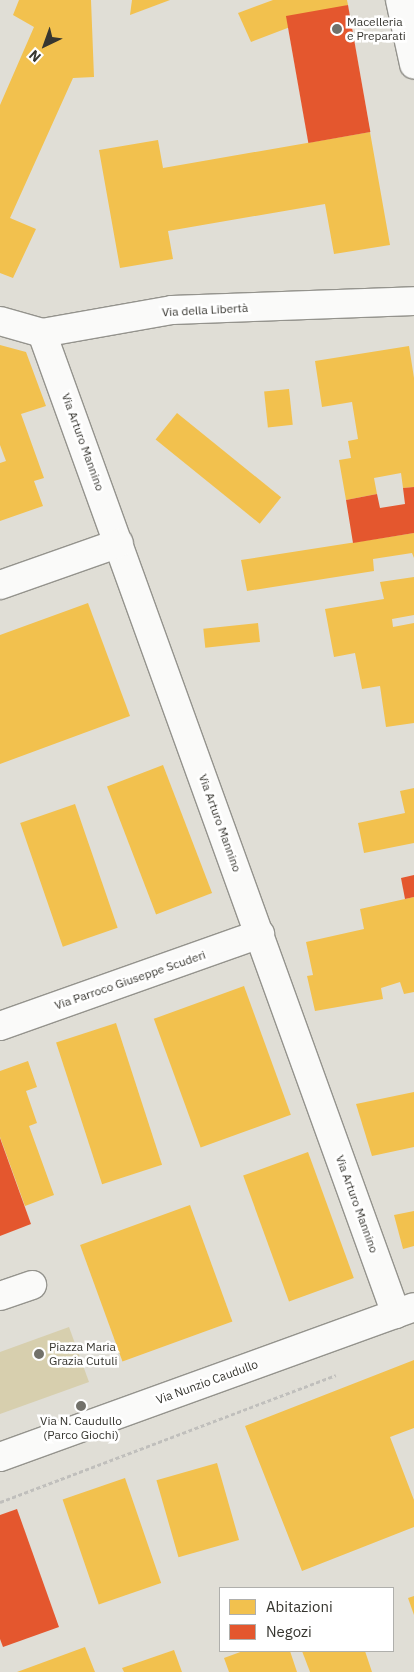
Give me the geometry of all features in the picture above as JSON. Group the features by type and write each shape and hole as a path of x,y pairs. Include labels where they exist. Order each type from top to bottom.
{"street":[{"path":"400,0 414,64"},
{"name":"Via della Libertà","path":"0,321 42,334 172,310 414,301"},
{"name":"Via Arturo Mannino","path":"42,334 260,934 405,1311"},
{"path":"0,585 119,543"},
{"name":"Via Parroco Giuseppe Scuderi","path":"0,1026 260,934"},
{"path":"0,1296 32,1285"},
{"name":"Via Nunzio Caudullo","path":"0,1457 405,1311"}],"path":[{"path":"0,1502 340,1373"}],"shaded area":[{"path":"69,1327 89,1382 0,1414 0,1352"}],"building: Abitazioni":[{"path":"19,0 91,0 94,77 73,78 10,218 36,229 13,278 0,273 0,105 34,27 13,15"},
{"path":"132,0 170,0 130,15"},
{"path":"273,0 347,0 348,5 251,42 238,13"},
{"path":"370,132 390,245 334,254 325,204 168,231 173,259 120,268 99,150 158,140 163,168"},
{"path":"0,345 26,352 46,406 21,414 44,478 34,481 43,506 0,521 0,463 6,461 0,445"},
{"path":"409,346 414,378 414,487 403,488 401,473 374,478 377,494 346,500 339,460 351,458 348,441 358,439 352,402 322,407 315,361"},
{"path":"289,389 293,425 268,427 264,392"},
{"path":"177,413 281,497 260,524 156,439"},
{"path":"414,533 414,558 412,553 373,559 374,571 247,591 241,560"},
{"path":"414,577 414,615 392,619 393,627 414,623 414,723 386,727 380,686 362,689 355,653 334,657 325,609 384,599 380,582"},
{"path":"88,603 130,716 0,764 0,635"},
{"path":"258,623 260,642 205,648 203,629"},
{"path":"163,765 212,893 156,914 107,787"},
{"path":"414,788 414,843 364,853 358,823 405,813 400,791"},
{"path":"75,804 118,928 63,947 20,823"},
{"path":"414,897 414,992 404,994 400,982 381,988 383,999 315,1011 307,976 313,975 306,942 364,929 360,909"},
{"path":"244,986 291,1115 201,1148 154,1019"},
{"path":"116,1023 162,1165 102,1184 56,1042"},
{"path":"28,1061 37,1087 26,1091 37,1123 29,1126 54,1195 25,1206 0,1137 0,1071"},
{"path":"414,1092 414,1147 372,1156 356,1104"},
{"path":"308,1152 354,1278 289,1302 243,1176"},
{"path":"190,1205 232,1322 122,1362 80,1245"},
{"path":"414,1211 414,1246 403,1249 394,1215"},
{"path":"414,1360 414,1428 390,1437 414,1500 414,1527 302,1571 245,1426"},
{"path":"217,1463 239,1540 178,1557 156,1480"},
{"path":"125,1478 161,1583 99,1604 63,1499"},
{"path":"414,1596 414,1615 408,1598"},
{"path":"85,1647 95,1672 17,1672"},
{"path":"174,1650 182,1672 124,1672 122,1668"},
{"path":"240,1652 290,1652 297,1672 229,1672 224,1658"},
{"path":"302,1652 365,1652 372,1672 310,1672"}],"building: Negozi":[{"path":"348,5 370,132 308,143 286,16"},
{"path":"414,487 414,533 353,543 346,500 377,494 380,508 405,504 403,488"},
{"path":"414,875 414,897 405,899 401,878"},
{"path":"0,1138 31,1224 0,1236"},
{"path":"17,1509 59,1627 3,1647 0,1639 0,1515"}],"place":[{"name":"Macelleria e Preparati","path":"337,29"},
{"name":"Piazza Maria Grazia Cutuli","path":"39,1354"},
{"name":"Via N. Caudullo (Parco Giochi)","path":"81,1406"}]}
